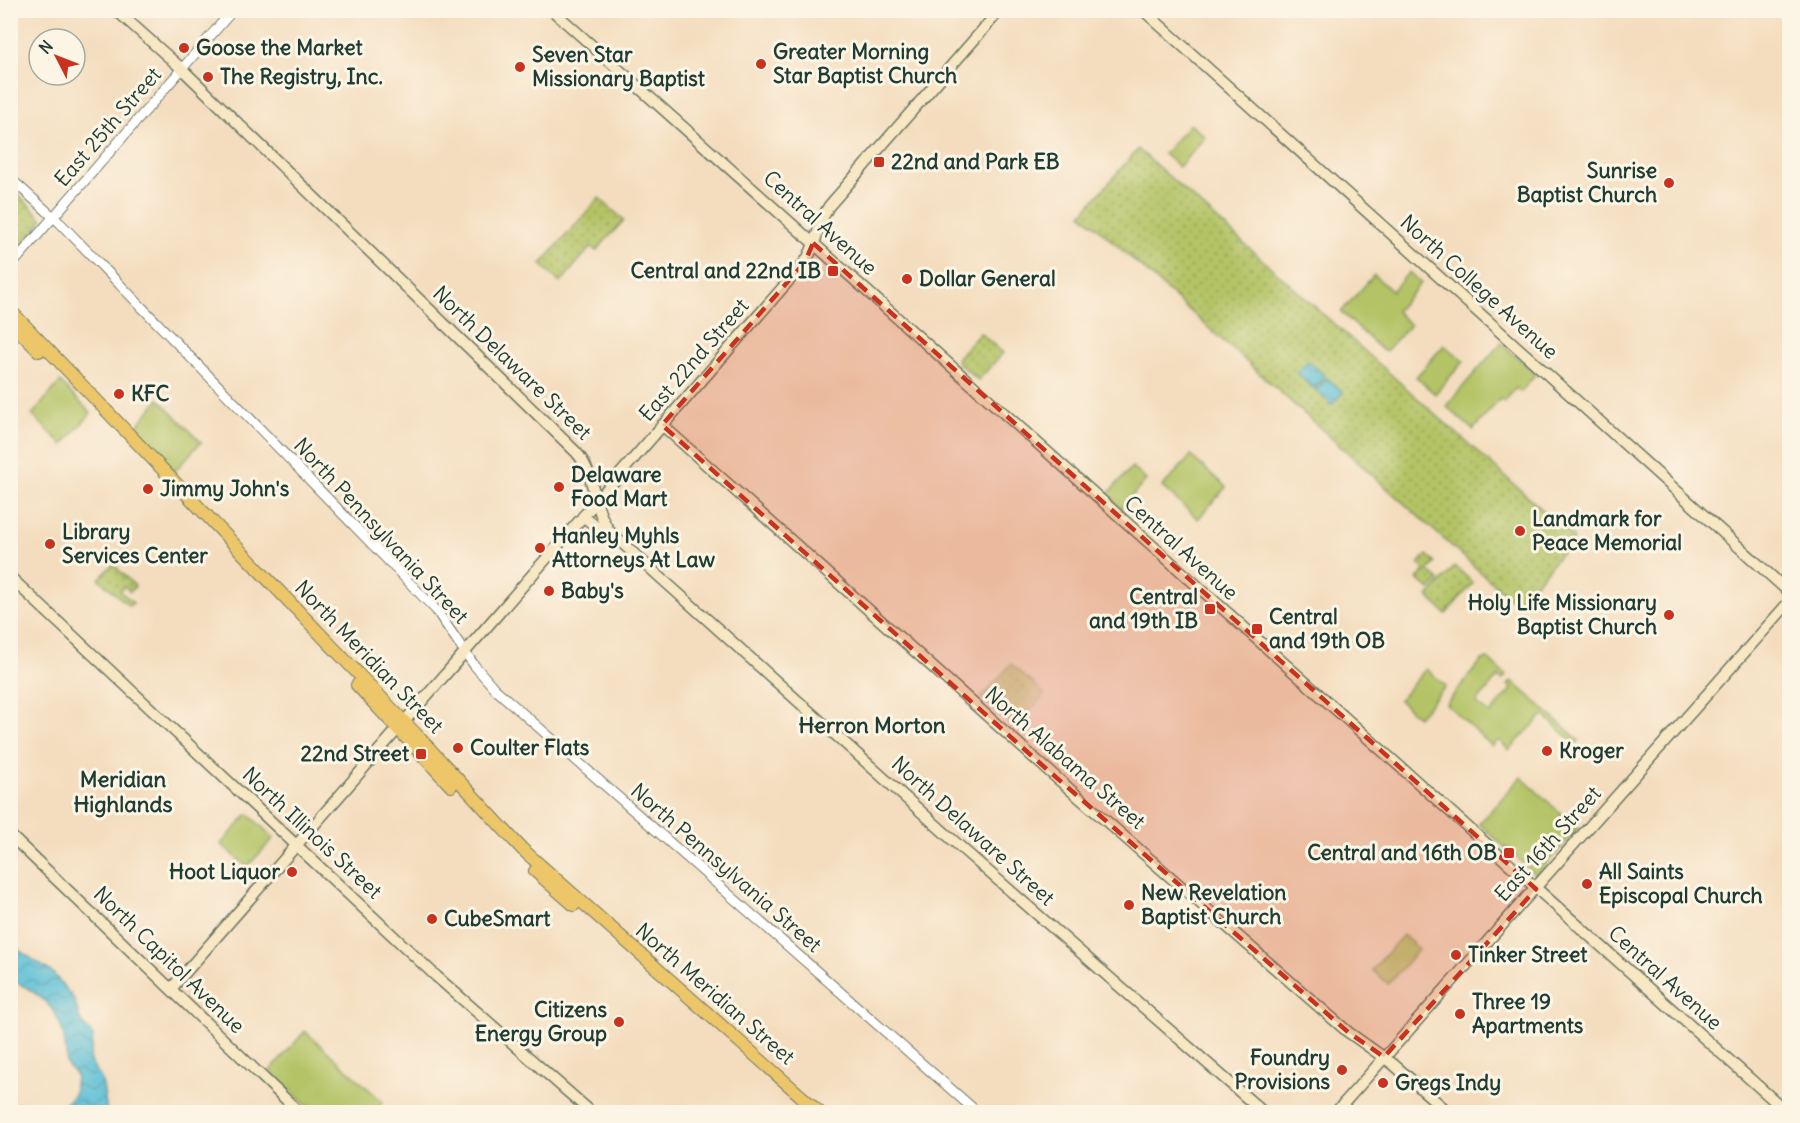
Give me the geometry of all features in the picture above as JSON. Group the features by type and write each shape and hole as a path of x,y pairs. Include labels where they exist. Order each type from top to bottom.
{"main road":[{"name":"North Delaware Street","path":"116,10 182,69 576,452 588,470 606,526 612,534 966,852 1263,1113"},
{"name":"Central Avenue","path":"552,10 1786,1113"},
{"name":"East 22nd Street","path":"171,989 805,262 819,223 829,206 1000,10"},
{"name":"North College Avenue","path":"1143,10 1790,593"},
{"name":"North Meridian Street","path":"10,310 401,725 525,862 809,1113"},
{"name":"North Meridian Street","path":"10,322 55,365 522,849 819,1113"},
{"name":"North Alabama Street","path":"662,425 1042,765 1348,1032 1384,1057 1448,1113"},
{"path":"583,516 598,529 612,534"},
{"name":"North Illinois Street","path":"10,577 437,977 591,1113"},
{"name":"East 16th Street","path":"1336,1113 1790,601"},
{"name":"North Capitol Avenue","path":"10,835 299,1113"}],"street":[{"name":"East 25th Street","path":"10,267 233,10"},
{"name":"North Pennsylvania Street","path":"10,178 54,217 436,610 481,674 502,695 977,1113"}],"highlighted area":[{"path":"813,243 1536,889 1384,1057 1348,1032 1042,765 662,425 805,262"}],"green space":[{"path":"1190,124 1205,137 1179,167 1164,154"},
{"path":"1138,149 1574,538 1517,605 1082,214"},
{"path":"11,187 43,219 11,259"},
{"path":"599,198 624,220 596,251 591,247 560,283 541,264"},
{"path":"1409,272 1421,283 1396,311 1410,325 1386,351 1382,350 1341,312 1374,275 1392,291"},
{"path":"980,333 1003,353 978,380 957,362 958,357"},
{"path":"1501,343 1536,374 1521,392 1516,388 1504,402 1500,399 1473,430 1446,406"},
{"path":"1444,345 1464,361 1435,394 1416,377"},
{"path":"60,382 91,413 63,445 32,415"},
{"path":"159,399 201,442 174,472 134,430"},
{"path":"1191,456 1226,487 1198,519 1162,487"},
{"path":"1132,467 1146,480 1121,509 1107,495"},
{"path":"1427,555 1435,563 1428,571 1439,580 1430,590 1417,579 1425,570 1418,564"},
{"path":"113,564 135,586 130,592 124,586 120,591 133,603 129,606 99,579"},
{"path":"1455,566 1473,583 1446,614 1428,597"},
{"path":"1488,659 1506,676 1502,680 1498,677 1476,703 1490,714 1512,689 1508,685 1512,681 1579,740 1576,744 1543,715 1509,750 1498,740 1492,746 1446,704 1482,660"},
{"path":"1011,664 1045,694 1014,728 981,698"},
{"path":"1426,669 1446,686 1418,717 1399,700"},
{"path":"1521,777 1578,829 1536,875 1479,824"},
{"path":"248,814 274,838 247,867 221,844"},
{"path":"1403,935 1419,949 1388,984 1372,970"},
{"path":"305,1031 383,1102 374,1112 313,1112 270,1071"}],"water":[{"path":"1308,361 1325,376 1314,389 1297,373"},
{"path":"1327,378 1343,392 1332,405 1316,390"},
{"path":"10,944 53,973 74,999 80,1020 93,1036 90,1061 102,1080 107,1112 57,1112 74,1095 76,1075 66,1064 63,1035 54,1012 37,994 11,980"}],"place":[{"name":"Goose the Market","path":"184,48"},
{"name":"Greater Morning Star Baptist Church","path":"761,64"},
{"name":"Seven Star Missionary Baptist","path":"520,67"},
{"name":"The Registry, Inc.","path":"208,77"},
{"name":"22nd and Park EB","path":"879,162"},
{"name":"Sunrise Baptist Church","path":"1669,183"},
{"name":"Central and 22nd IB","path":"833,271"},
{"name":"Dollar General","path":"907,279"},
{"name":"KFC","path":"119,394"},
{"name":"Delaware Food Mart","path":"559,487"},
{"name":"Jimmy John's","path":"148,489"},
{"name":"Landmark for Peace Memorial","path":"1520,531"},
{"name":"Library Services Center","path":"50,544"},
{"name":"Hanley Myhls Attorneys At Law","path":"540,548"},
{"name":"Baby's","path":"549,591"},
{"name":"Central and 19th IB","path":"1210,609"},
{"name":"Holy Life Missionary Baptist Church","path":"1669,615"},
{"name":"Central and 19th OB","path":"1257,629"},
{"name":"Coulter Flats","path":"458,748"},
{"name":"Kroger","path":"1547,751"},
{"name":"22nd Street","path":"421,754"},
{"name":"Central and 16th OB","path":"1509,853"},
{"name":"Hoot Liquor","path":"292,872"},
{"name":"All Saints Episcopal Church","path":"1587,884"},
{"name":"New Revelation Baptist Church","path":"1129,905"},
{"name":"CubeSmart","path":"432,919"},
{"name":"Tinker Street","path":"1456,955"},
{"name":"Three 19 Apartments","path":"1460,1014"},
{"name":"Citizens Energy Group","path":"619,1022"},
{"name":"Foundry Provisions","path":"1342,1070"},
{"name":"Gregs Indy","path":"1383,1083"}],"district":[{"name":"Herron Morton","path":"872,725"},
{"name":"Meridian Highlands","path":"123,792"}]}
